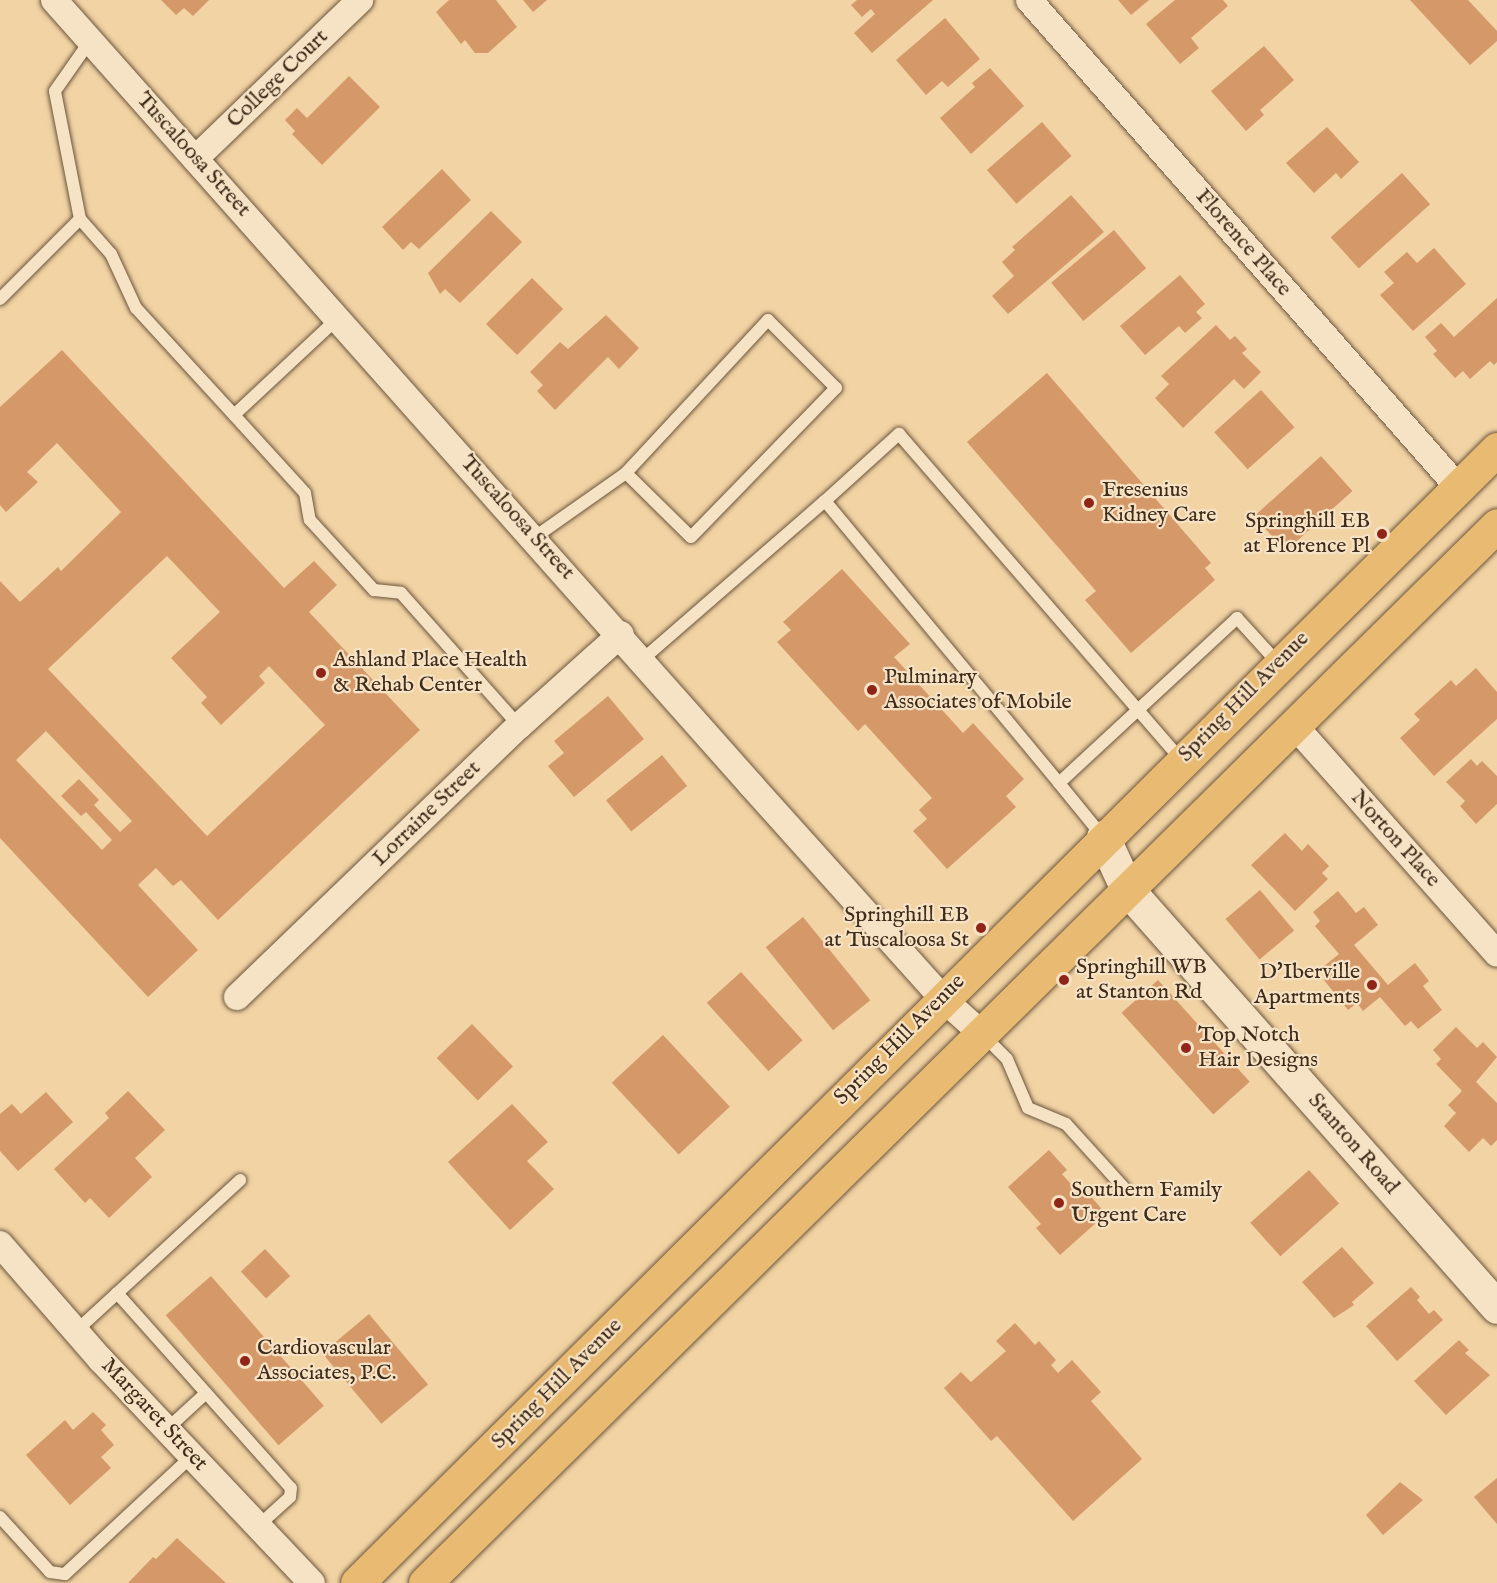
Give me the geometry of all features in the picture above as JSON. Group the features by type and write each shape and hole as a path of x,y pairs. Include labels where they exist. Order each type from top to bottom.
{"main road":[{"name":"Spring Hill Avenue","path":"357,1583 1103,837 1497,449"},
{"path":"425,1583 1497,525"}],"street":[{"name":"Tuscaloosa Street","path":"54,0 535,537 942,998 981,1034"},
{"name":"College Court","path":"196,158 360,0"},
{"name":"Florence Place","path":"1029,0 1457,486"},
{"name":"Lorraine Street","path":"237,997 519,726 621,634"},
{"name":"Norton Place","path":"1293,724 1497,954"},
{"name":"Stanton Road","path":"1103,837 1127,889 1497,1307"},
{"name":"Margaret Street","path":"0,1244 76,1331 312,1583"}],"lane":[{"path":"90,41 55,91 80,219 111,254 136,308 305,493 310,520 374,590 401,593 519,726"},
{"path":"0,299 80,219"},
{"path":"234,415 338,318"},
{"path":"535,537 626,473 768,320 836,388 691,537 626,473"},
{"path":"643,659 899,434 1181,760"},
{"path":"825,501 1103,837"},
{"path":"1059,783 1237,618 1278,663"},
{"path":"981,1034 1006,1059 1029,1107 1066,1124 1124,1188"},
{"path":"76,1331 240,1180"},
{"path":"117,1293 291,1488 290,1497 258,1526"},
{"path":"167,1429 206,1393"},
{"path":"0,1517 50,1572 65,1574 192,1456"}],"building":[{"path":"161,0 209,0 193,16 184,8 176,15"},
{"path":"449,0 496,0 517,27 488,53 475,53 465,40 461,44 436,12"},
{"path":"523,0 547,0 533,12"},
{"path":"857,0 933,0 872,53 854,33 875,14 871,9 862,17 851,5"},
{"path":"1118,0 1149,0 1131,15"},
{"path":"1175,0 1223,0 1228,6 1191,38 1199,48 1180,64 1146,24"},
{"path":"1410,0 1468,0 1497,31 1497,41 1470,65"},
{"path":"945,18 980,59 948,87 942,81 926,95 896,60"},
{"path":"1264,46 1294,80 1260,110 1264,115 1246,131 1211,91"},
{"path":"990,68 1024,106 971,154 940,118 975,87 972,83"},
{"path":"349,76 380,107 322,165 292,134 295,131 285,120 297,108 307,118"},
{"path":"1042,122 1072,156 1016,204 987,170"},
{"path":"1327,127 1359,162 1341,179 1336,173 1314,193 1286,163"},
{"path":"442,169 471,200 419,249 411,242 403,250 382,227"},
{"path":"1402,173 1430,204 1359,268 1331,237"},
{"path":"1071,195 1104,232 1008,314 992,296 1014,276 1002,262 1015,250 1012,247"},
{"path":"491,211 522,242 460,303 445,289 440,294 428,273"},
{"path":"1114,230 1146,268 1083,321 1051,283"},
{"path":"1434,248 1466,284 1413,331 1380,295 1394,283 1384,272 1407,252 1417,263"},
{"path":"1180,275 1205,304 1196,312 1202,318 1185,333 1179,326 1145,355 1120,326"},
{"path":"532,278 563,309 517,355 486,324"},
{"path":"1497,298 1497,362 1494,365 1490,361 1470,379 1463,371 1455,378 1433,354 1437,351 1425,337 1441,323 1454,337"},
{"path":"606,315 639,348 619,369 608,357 555,410 537,391 543,385 530,372 560,342 568,349"},
{"path":"1216,325 1230,340 1235,336 1247,349 1242,353 1261,372 1244,389 1234,379 1183,428 1155,398 1169,384 1161,376"},
{"name":"Ashland Place Health & Rehab Center","path":"62,350 284,588 314,561 337,585 309,612 420,730 218,920 181,880 173,886 156,868 138,885 198,950 148,997 0,838 0,581 20,602 58,567 61,571 121,512 57,443 27,472 38,482 6,512 0,505 0,407","holes":["167,556 220,612 171,658 207,697 201,703 221,725 265,683 259,676 269,666 325,725 207,836 48,669","46,731 132,821 120,832 94,805 99,800 79,779 61,796 81,816 86,812 112,840 102,850 16,760"]},
{"name":"Fresenius Kidney Care","path":"1047,373 1211,563 1205,568 1215,580 1131,653 1085,600 1096,591 967,442"},
{"path":"1261,390 1294,427 1248,469 1214,432"},
{"path":"1321,456 1352,491 1286,551 1254,516"},
{"name":"Pulminary Associates of Mobile","path":"842,569 910,644 894,657 963,733 973,723 1024,779 1006,796 1016,807 947,869 913,831 927,819 919,810 932,798 865,724 858,731 777,642 791,630 783,622"},
{"path":"1476,668 1497,692 1497,719 1434,776 1400,738 1420,720 1414,714 1451,680 1456,686"},
{"path":"608,696 644,739 574,797 548,766 564,753 554,741"},
{"path":"662,755 687,786 631,831 606,800"},
{"path":"1471,759 1477,766 1482,761 1497,776 1497,804 1476,824 1460,806 1465,801 1446,782"},
{"path":"1285,833 1302,851 1308,844 1329,866 1322,873 1328,879 1295,911 1251,865"},
{"path":"1260,890 1294,931 1260,960 1226,919"},
{"path":"1338,891 1356,913 1364,907 1378,925 1354,945 1388,985 1415,963 1429,981 1423,986 1442,1010 1418,1029 1411,1021 1405,1026 1380,997 1363,1011 1357,1003 1348,1010 1324,980 1330,975 1323,967 1339,954 1315,926 1320,921 1313,912"},
{"path":"803,917 870,1000 833,1030 766,947"},
{"path":"741,972 803,1040 768,1071 707,1003"},
{"name":"Top Notch Hair Designs","path":"1158,980 1250,1082 1213,1115 1122,1013"},
{"path":"472,1024 513,1066 478,1100 437,1058"},
{"path":"1456,1027 1477,1048 1483,1042 1497,1057 1476,1082 1497,1103 1497,1140 1491,1146 1483,1138 1469,1152 1444,1126 1456,1113 1448,1105 1462,1091 1436,1064 1441,1059 1433,1050"},
{"path":"663,1035 730,1107 679,1154 612,1083"},
{"path":"128,1091 165,1130 135,1158 152,1177 109,1218 90,1198 85,1203 54,1169 109,1118 105,1113"},
{"path":"46,1092 73,1122 18,1171 0,1151 0,1114 12,1104 21,1114"},
{"path":"512,1104 548,1142 527,1161 554,1189 510,1230 448,1162"},
{"name":"Southern Family Urgent Care","path":"1049,1150 1067,1170 1062,1174 1077,1191 1082,1186 1106,1214 1060,1255 1036,1228 1041,1224 1008,1187"},
{"path":"1309,1170 1339,1203 1280,1256 1250,1223"},
{"path":"1342,1247 1374,1283 1352,1302 1354,1305 1334,1318 1302,1282"},
{"path":"265,1249 290,1276 266,1299 241,1272"},
{"name":"Cardiovascular Associates, P.C.","path":"211,1276 324,1406 279,1445 166,1315"},
{"path":"1411,1287 1420,1297 1417,1300 1429,1314 1434,1310 1443,1320 1397,1361 1366,1326"},
{"path":"369,1314 428,1384 381,1424 322,1353"},
{"path":"1015,1323 1035,1345 1039,1341 1056,1360 1051,1365 1058,1373 1072,1360 1101,1392 1091,1401 1142,1459 1073,1521 997,1436 991,1441 944,1388 961,1372 971,1382 1006,1351 996,1341"},
{"path":"1459,1340 1469,1350 1465,1353 1490,1375 1446,1415 1414,1381"},
{"path":"93,1412 106,1425 101,1430 114,1445 101,1457 111,1468 70,1505 26,1455 65,1420 73,1430"},
{"path":"1497,1478 1497,1524 1474,1497"},
{"path":"1400,1482 1423,1500 1383,1535 1366,1515"},
{"path":"177,1538 226,1583 128,1583 153,1557 156,1559"}],"place":[{"name":"Fresenius Kidney Care","path":"1089,503"},
{"name":"Springhill EB at Florence Pl","path":"1382,534"},
{"name":"Ashland Place Health & Rehab Center","path":"321,673"},
{"name":"Pulminary Associates of Mobile","path":"872,690"},
{"name":"Springhill EB at Tuscaloosa St","path":"981,928"},
{"name":"Springhill WB at Stanton Rd","path":"1064,980"},
{"name":"D'Iberville Apartments","path":"1372,985"},
{"name":"Top Notch Hair Designs","path":"1186,1048"},
{"name":"Southern Family Urgent Care","path":"1059,1203"},
{"name":"Cardiovascular Associates, P.C.","path":"245,1361"}]}
